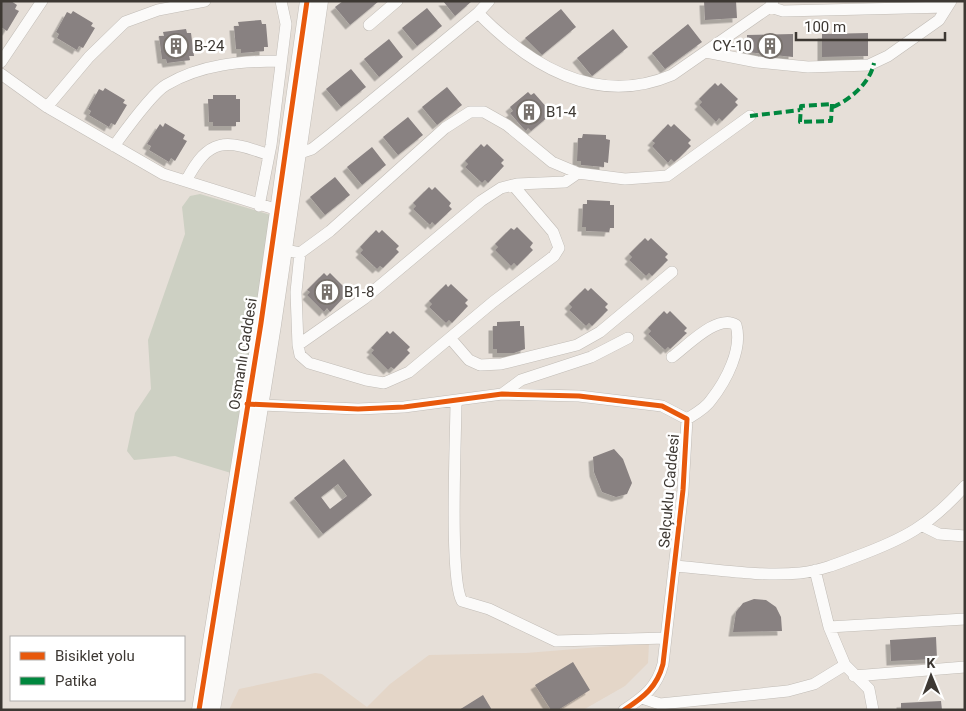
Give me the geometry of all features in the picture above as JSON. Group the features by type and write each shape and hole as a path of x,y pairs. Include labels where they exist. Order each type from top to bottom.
{"street":[{"path":"1,62 42,1"},
{"path":"47,107 89,57 125,22 158,10 205,1"},
{"path":"259,206 269,155 286,24 281,1"},
{"name":"Osmanlı Caddesi","path":"279,249 278,210 307,1"},
{"name":"Osmanlı Caddesi","path":"199,710 254,404 279,249 300,153 321,1"},
{"path":"370,25 397,1"},
{"path":"300,153 312,149 331,134 478,13 490,1"},
{"path":"478,13 522,52 554,72 599,86 656,82 672,75 772,4 783,11 949,4"},
{"path":"706,52 757,62 808,67 869,64 888,56 939,20 949,4"},
{"path":"114,146 165,85 199,70 241,62 281,61"},
{"path":"1,74 47,107 163,174 259,206 278,210"},
{"path":"279,249 300,253 330,231 445,128 470,112 484,112 507,125 552,162 578,173 625,179 667,176 750,116"},
{"path":"186,182 198,159 207,150 223,145 242,146 269,155"},
{"path":"298,345 366,298 481,201 501,188 512,185 565,182 578,173"},
{"path":"300,253 296,292 300,355 309,363 366,380 384,383 409,372 493,302 554,256 558,248 553,232 512,185"},
{"path":"450,338 469,360 480,365 502,364 577,345 600,332 672,272"},
{"path":"672,357 717,323 731,321 736,324 738,332 737,349 728,372 711,401 687,420"},
{"path":"502,394 521,380 591,358 628,338"},
{"name":"Selçuklu Caddesi","path":"254,404 358,409 456,401 502,394 579,396 662,406 687,420 683,490 660,677 652,690 624,710"},
{"path":"456,401 457,593 462,601 489,609 556,641 666,638"},
{"name":"Osmanlı Caddesi","path":"213,710 254,404"},
{"path":"674,566 780,573 815,570 884,546 923,526 938,514 965,486"},
{"path":"923,526 940,534 965,536"},
{"path":"815,570 829,628 845,665 869,689 873,710"},
{"path":"829,628 965,619"},
{"path":"642,698 660,704 788,691 819,681 845,665"},
{"path":"854,676 965,667"}],"shaded area":[{"path":"200,194 271,215 231,473 175,456 134,460 127,451 135,413 151,389 148,340 185,234 182,207 190,196"},
{"path":"649,643 648,663 625,686 583,710 229,710 239,689 315,673 322,674 367,707 390,684 429,655 526,653"}],"building":[{"path":"1,1 11,1 17,5 15,9 19,11 7,31 1,27"},
{"path":"343,1 379,1 350,25 335,7"},
{"path":"443,1 472,1 455,16"},
{"path":"704,1 736,1 737,18 705,20"},
{"path":"427,8 442,26 417,46 402,28"},
{"path":"561,9 576,27 542,55 525,38"},
{"path":"73,11 93,23 91,26 95,28 83,48 79,46 77,50 57,38 59,34 56,32 67,12 71,14"},
{"path":"261,20 262,24 266,24 268,47 264,47 264,51 241,53 241,49 236,49 234,26 239,26 238,22"},
{"path":"688,24 702,42 665,69 652,53"},
{"name":"B-24","path":"186,29 187,33 191,33 194,56 189,56 190,60 167,63 166,59 162,59 159,36 164,36 163,32"},
{"path":"613,29 628,47 592,76 577,58"},
{"path":"868,33 868,56 822,57 822,34"},
{"name":"CY-10","path":"793,34 793,57 747,52 747,35"},
{"path":"389,39 403,57 379,77 364,59"},
{"path":"351,69 366,87 341,107 326,89"},
{"path":"715,83 718,86 721,83 738,99 735,102 738,105 722,121 719,118 716,122 699,105 702,102 699,99"},
{"path":"447,87 462,105 437,125 422,107"},
{"path":"105,88 125,100 123,103 127,105 115,125 111,123 109,127 89,115 91,111 88,109 99,89 103,91"},
{"name":"B1-4","path":"528,92 531,95 534,93 549,110 546,113 549,116 531,131 528,128 526,131 510,113 513,111 510,107"},
{"path":"213,95 236,95 236,99 240,99 240,122 236,122 236,126 213,126 213,122 209,122 208,99 213,99"},
{"path":"408,117 423,135 398,155 383,137"},
{"path":"165,123 185,135 183,139 187,141 175,161 171,158 169,162 149,150 151,146 147,144 160,124 163,127"},
{"path":"668,124 671,127 674,124 691,140 688,143 691,146 674,162 671,159 668,163 652,146 655,143 652,141"},
{"path":"583,134 606,135 606,139 610,140 608,163 604,162 604,167 581,165 581,161 577,161 578,138 582,138"},
{"path":"481,144 484,147 487,144 504,160 501,163 504,166 488,183 485,180 482,183 465,167 468,164 465,161"},
{"path":"372,147 386,165 362,185 347,167"},
{"path":"335,177 350,195 325,215 310,197"},
{"path":"429,187 432,190 435,187 451,203 449,206 452,209 435,225 432,222 430,225 413,209 416,206 413,203"},
{"path":"587,200 610,201 610,205 614,205 614,228 610,228 609,232 586,231 586,227 582,227 583,204 587,204"},
{"path":"517,227 533,243 530,247 533,250 517,266 514,263 511,266 495,250 498,247 495,244 511,228 514,230"},
{"path":"376,230 379,233 382,230 399,246 396,249 399,252 383,268 380,266 377,269 360,253 363,250 360,247"},
{"path":"645,238 648,241 651,238 668,254 665,257 668,260 652,276 649,273 646,276 629,260 632,257 629,254"},
{"name":"B1-8","path":"324,273 327,276 330,273 346,289 343,292 346,295 330,312 327,308 324,312 307,295 310,292 307,290"},
{"path":"446,284 448,287 451,284 468,300 465,303 468,306 452,323 449,320 446,323 429,307 432,304 429,301"},
{"path":"585,288 588,291 591,288 608,304 605,307 608,310 592,326 589,323 586,326 569,310 572,307 569,304"},
{"path":"664,311 667,314 670,311 687,328 684,331 687,333 670,349 668,347 665,350 648,334 651,331 648,328"},
{"path":"520,321 520,326 524,326 525,349 514,353 497,353 497,349 493,349 493,326 497,326 497,322"},
{"path":"387,331 390,334 393,331 410,347 407,350 410,353 394,369 391,367 388,370 371,353 374,350 371,348"},
{"path":"614,449 623,459 632,483 627,494 616,497 602,492 594,472 593,457"},
{"path":"344,459 372,495 323,534 294,498","holes":["338,484 347,496 330,509 321,497"]},
{"path":"754,599 766,600 776,607 781,617 782,631 733,632 736,612 743,603"},
{"path":"936,637 937,659 891,661 890,640"},
{"path":"573,662 590,690 558,710 551,710 535,685"},
{"path":"483,695 492,710 459,710"},
{"path":"941,701 942,710 901,710 901,703"}],"marked path":[{"path":"833,107 859,90 872,70 874,63"},
{"path":"832,104 831,121 800,122 801,106 832,104"},
{"path":"750,116 800,110"}],"cycle path":[{"path":"199,710 261,323 307,1"},
{"path":"247,404 358,409 404,407 502,394 579,396 662,406 687,419 683,490 663,664 657,679 649,691 624,710"}],"place":[{"name":"B-24","path":"176,46"},
{"name":"CY-10","path":"770,46"},
{"name":"B1-4","path":"529,112"},
{"name":"B1-8","path":"327,292"}]}
